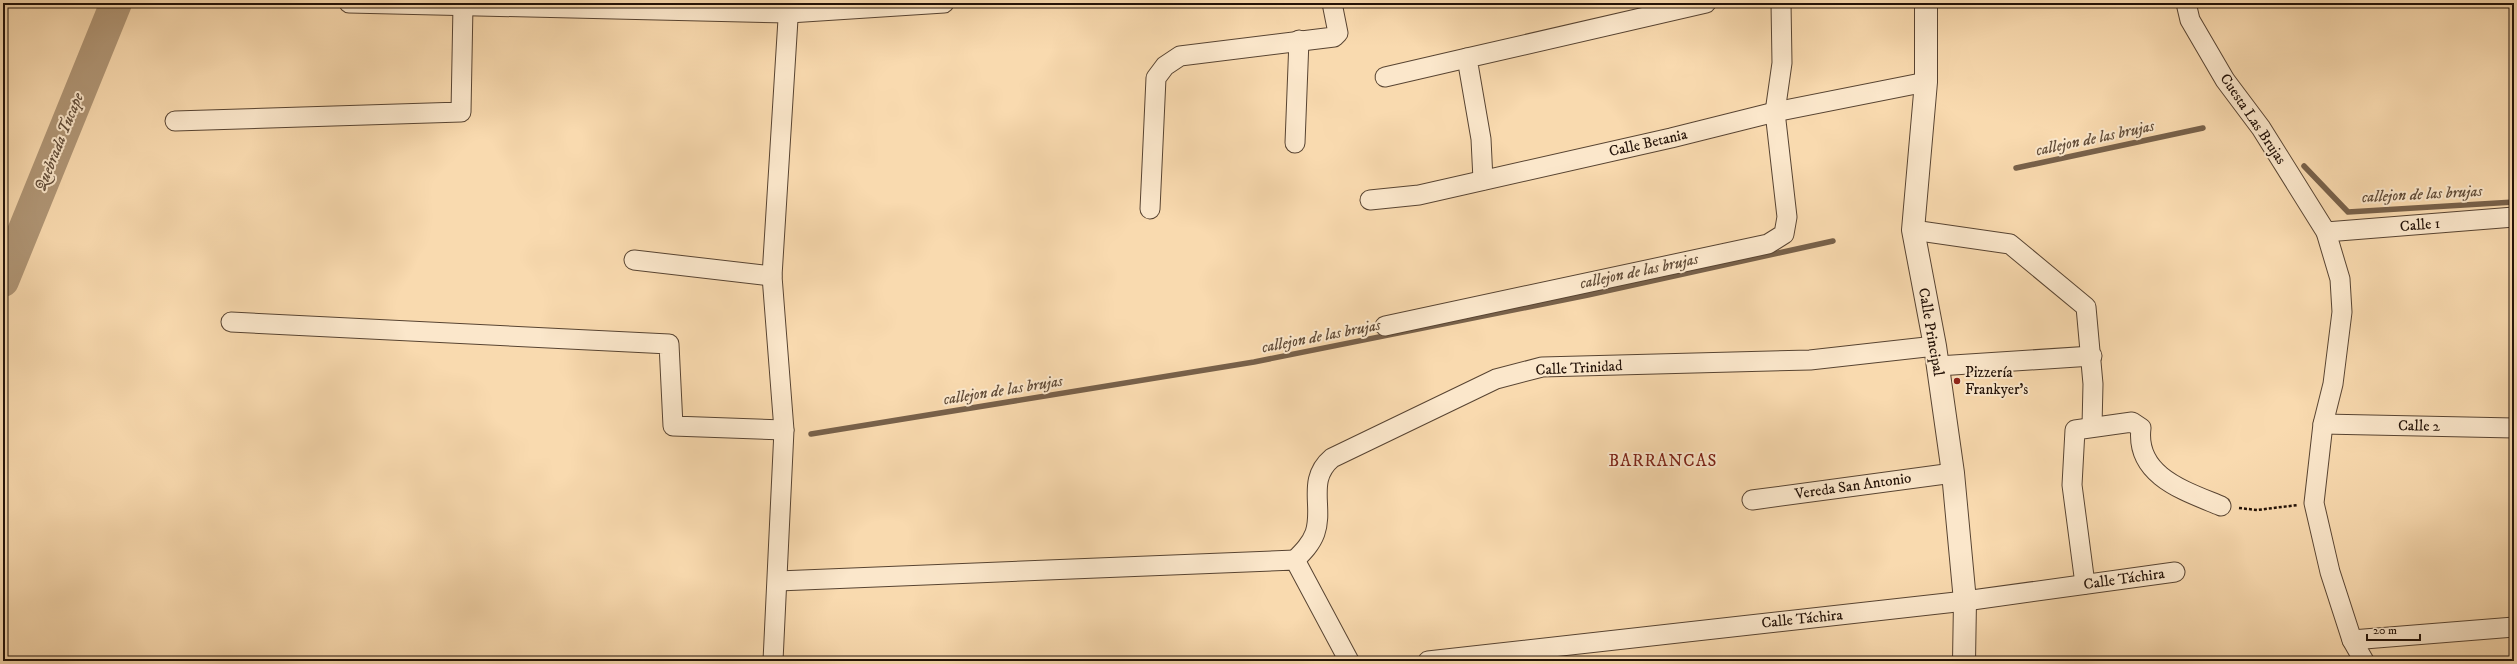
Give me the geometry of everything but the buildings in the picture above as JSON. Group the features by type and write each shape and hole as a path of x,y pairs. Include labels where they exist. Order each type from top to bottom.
{"street":[{"path":"349,3 789,8 944,3"},
{"path":"1150,209 1156,78 1165,66 1180,56 1337,35 1332,3"},
{"path":"1385,77 1706,3"},
{"path":"1385,326 1768,244 1784,234 1787,217 1775,112 1782,63 1781,3"},
{"name":"Calle Principal","path":"1926,3 1926,82 1913,230 1936,356 1953,473 1965,601 1964,661"},
{"name":"Cuesta Las Brujas","path":"2186,3 2190,20 2225,80 2261,128 2326,232 2340,279 2342,312 2333,384 2323,424 2314,503 2330,572 2352,640 2364,661"},
{"path":"176,121 461,112 463,5"},
{"path":"773,661 784,430 772,276 789,8"},
{"path":"1295,143 1299,40"},
{"path":"1467,58 1481,139 1483,180"},
{"name":"Calle Betania","path":"1370,200 1419,195 1671,138 1775,112 1926,82"},
{"name":"Calle 1","path":"2326,232 2514,217"},
{"path":"1913,230 2010,244 2086,307 2092,356 2092,426"},
{"path":"634,260 772,276"},
{"path":"232,322 669,344 672,426 784,430"},
{"path":"1936,356 2092,356"},
{"name":"Calle Trinidad","path":"1295,560 1308,547 1316,532 1318,478 1322,466 1332,458 1496,379 1542,367 1936,356"},
{"path":"2085,584 2072,485 2074,430 2092,426 2132,422 2141,428 2139,442 2146,459 2156,474 2180,488 2221,506"},
{"name":"Calle 2","path":"2323,424 2514,428"},
{"name":"Vereda San Antonio","path":"1752,500 1953,473"},
{"path":"778,581 1295,560 1349,661"},
{"name":"Calle Táchira","path":"1428,661 1965,601 2175,572"},
{"path":"2352,640 2514,627"}],"path":[{"path":"2221,506 2257,510 2314,503"}],"waterway":[{"name":"Quebrada Tucape","path":"3,281 116,3"},
{"name":"callejon de las brujas","path":"2016,168 2203,128"},
{"name":"callejon de las brujas","path":"2304,166 2348,212 2514,202"},
{"name":"callejon de las brujas","path":"811,434 1254,362 1588,295 1833,241"}],"place":[{"name":"Pizzería Frankyer's","path":"1957,381"}],"district":[{"name":"BARRANCAS","path":"1663,461"}]}
